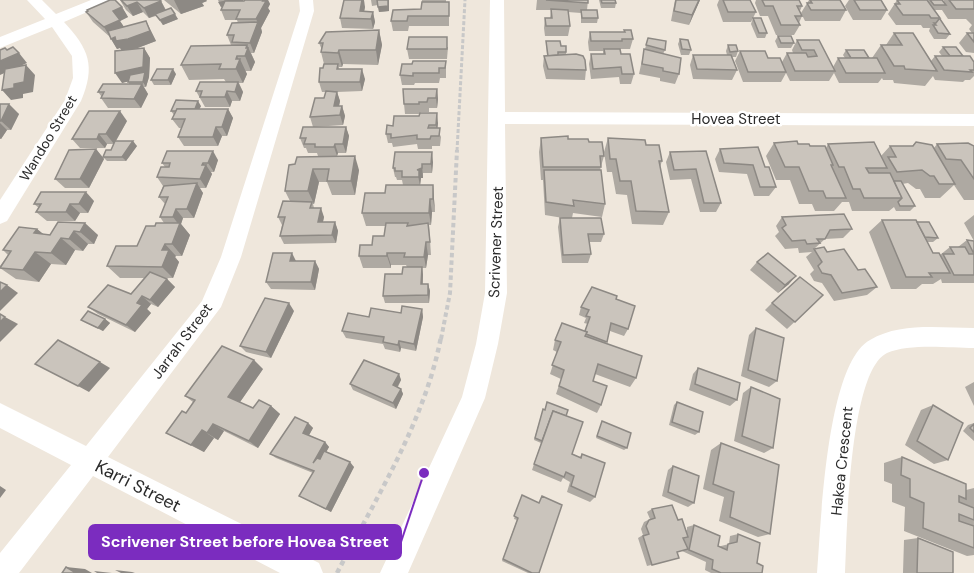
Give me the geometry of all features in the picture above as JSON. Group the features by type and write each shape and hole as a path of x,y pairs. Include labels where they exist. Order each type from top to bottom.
{"street":[{"name":"Wandoo Street","path":"0,216 73,101 81,80 82,64 78,50 54,20 34,0"},
{"path":"0,43 103,0"},
{"name":"Jarrah Street","path":"2,573 210,307 231,257 306,11 306,0"},
{"name":"Scrivener Street","path":"394,573 473,398 487,344 496,293 497,0"},
{"name":"Hovea Street","path":"498,118 974,120"},
{"name":"Hakea Crescent","path":"831,573 846,409 859,368 871,351 886,343 906,340 974,338"},
{"name":"Karri Street","path":"0,415 309,573"}],"path":[{"path":"337,573 408,436 425,394 440,345 450,293 465,0"}],"building":[{"path":"110,0 115,0 122,7 113,11 120,20 104,27 86,12"},
{"path":"121,0 161,1 144,8 137,2 127,6"},
{"path":"344,0 362,0 360,11 373,12 371,19 340,18"},
{"path":"377,0 388,0 388,6 378,7"},
{"path":"546,0 588,0 588,3"},
{"path":"601,0 615,0 616,3 602,3"},
{"path":"676,0 699,0 692,15 674,11"},
{"path":"723,0 750,0 756,12 728,12"},
{"path":"762,0 799,0 802,6 797,6 802,16 795,16 800,25 781,25 773,6 765,6"},
{"path":"810,0 840,0 846,10 811,10 807,3 812,3"},
{"path":"854,0 881,0 887,10 860,10"},
{"path":"897,0 927,0 940,18 931,18 929,15 903,15 895,4 900,4"},
{"path":"930,0 942,0 946,5 934,5"},
{"path":"949,0 974,0 974,9 956,9"},
{"path":"225,1 266,1 256,19 236,19 240,10 221,10"},
{"path":"422,2 449,2 449,16 408,16 407,21 391,21 393,10 421,9"},
{"path":"171,8 175,14 160,20 155,14"},
{"path":"551,9 568,10 570,26 546,26 545,18 552,18"},
{"path":"581,10 597,10 598,18 582,18"},
{"path":"753,18 761,18 767,33 759,33"},
{"path":"939,19 950,34 938,33 933,25 936,25 934,23"},
{"path":"146,21 150,31 128,39 116,41 115,37 111,39 108,31"},
{"path":"258,22 250,43 232,42 234,35 227,35 232,23"},
{"path":"379,30 376,50 321,52 323,43 319,43 326,32"},
{"path":"624,30 631,30 633,39 591,41 590,32 625,32"},
{"path":"894,33 913,33 937,71 894,66 881,45 902,45"},
{"path":"967,33 974,33 974,42"},
{"path":"778,36 791,36 794,43 781,43"},
{"path":"409,37 447,37 447,49 407,49"},
{"path":"648,38 666,41 665,50 646,45"},
{"path":"680,39 688,40 691,50 682,49"},
{"path":"797,40 819,40 835,71 795,71 787,53 806,53 808,57 817,56 814,50 802,50"},
{"path":"546,41 560,41 561,46 566,46 566,52 548,56"},
{"path":"247,45 245,56 237,56 236,59 240,59 236,69 219,69 221,64 181,65 191,46"},
{"path":"728,45 736,45 738,51 730,52"},
{"path":"13,47 19,53 0,61 0,50"},
{"path":"943,47 956,47 963,56 950,56"},
{"path":"144,48 143,67 115,73 115,51"},
{"path":"604,49 620,49 621,54 630,54 634,74 622,74 621,67 593,69 591,54 605,54"},
{"path":"644,49 681,58 679,74 642,64"},
{"path":"846,50 864,50 869,58 851,58"},
{"path":"740,51 765,51 768,58 780,58 786,72 748,72"},
{"path":"576,54 583,56 586,70 548,69 544,56"},
{"path":"693,55 731,55 737,70 697,69"},
{"path":"935,56 970,56 974,62 974,70 970,70 972,72 944,70"},
{"path":"838,58 877,58 885,73 846,73"},
{"path":"413,61 446,61 445,68 439,68 439,73 400,75 402,64 412,64"},
{"path":"324,64 338,64 337,69 362,69 360,82 319,82 320,68 323,68"},
{"path":"26,65 24,82 14,84 14,88 2,90 5,69"},
{"path":"157,69 173,69 168,80 151,80"},
{"path":"145,72 143,82 128,82 130,75"},
{"path":"200,82 238,82 235,92 227,91 225,97 200,97 202,91 196,91"},
{"path":"103,84 142,84 134,99 101,98 104,92 98,92"},
{"path":"403,89 437,89 436,98 428,98 427,102 419,102 419,104 404,104"},
{"path":"326,91 337,92 334,106 342,106 340,115 310,117 315,98 324,98"},
{"path":"176,100 198,101 195,109 171,111"},
{"path":"0,104 9,104 1,121 0,121"},
{"path":"177,109 228,109 222,127 216,127 213,137 178,137 185,119 172,119"},
{"path":"89,111 120,111 106,134 99,134 97,139 72,139"},
{"path":"420,113 437,113 436,125 429,125 428,128 440,128 439,136 417,139 417,135 391,138 391,134 386,134 387,125 393,126 394,116 419,116"},
{"path":"303,127 346,127 343,144 335,144 334,147 315,147 315,144 304,144 306,138 300,138"},
{"path":"568,136 568,139 602,142 604,156 600,156 601,167 543,167 541,138"},
{"path":"608,138 645,140 646,145 659,145 662,161 659,161 669,212 636,211 631,181 620,181 616,159 610,159"},
{"path":"115,141 133,141 122,157 103,157 106,150 111,150"},
{"path":"797,141 798,144 825,146 846,198 826,198 823,191 809,191 799,167 785,167 774,143"},
{"path":"874,142 887,168 866,168 869,173 890,173 902,198 864,198 860,189 853,189 844,167 839,167 828,144"},
{"path":"916,142 932,145 955,184 939,184 934,176 922,170 897,172 888,157 896,157 890,146 913,146"},
{"path":"968,143 974,146 974,179 961,160 946,159 937,144"},
{"path":"758,147 765,167 769,167 776,187 760,187 753,165 724,163 720,149"},
{"path":"96,149 80,179 55,179 69,150"},
{"path":"167,151 213,151 208,163 202,165 206,165 200,179 157,177 161,167 169,167 170,163 162,163"},
{"path":"706,151 721,203 704,203 696,169 674,170 670,152"},
{"path":"395,152 432,152 431,164 422,164 422,168 417,170 419,170 419,177 402,177 402,171 395,171 393,168"},
{"path":"355,156 351,181 327,181 329,169 313,169 308,191 285,191 289,165 295,164 297,157"},
{"path":"544,170 601,170 605,204 573,200 574,206 546,202"},
{"path":"894,181 901,181 915,206 900,206 898,202 902,198"},
{"path":"197,183 187,209 176,209 173,217 160,217 168,197 159,197 164,186"},
{"path":"386,185 433,185 433,199 430,199 429,213 362,213 365,193 385,193"},
{"path":"41,192 86,192 79,204 70,204 66,212 36,212 41,204 34,204"},
{"path":"283,201 312,202 310,208 321,208 318,222 335,222 332,235 280,236 285,217 278,217"},
{"path":"844,214 852,229 830,230 825,239 817,239 820,243 807,244 805,240 792,241 782,228 786,225 782,217"},
{"path":"560,218 601,218 604,234 588,234 591,254 563,255"},
{"path":"882,220 916,220 933,253 939,253 950,273 929,273 932,277 906,277"},
{"path":"58,222 85,223 80,232 74,231 69,239 61,238 51,253 35,252 23,270 0,268 11,251 3,250 19,227 37,229 34,233 50,235"},
{"path":"917,222 929,222 938,238 925,237"},
{"path":"156,223 180,223 172,244 165,244 162,250 169,250 162,267 107,266 116,246 137,246 146,226 155,226"},
{"path":"386,223 408,223 407,226 428,223 430,242 426,242 424,257 404,257 405,253 387,253 387,256 359,256 360,245 372,245 373,236 384,236"},
{"path":"967,240 974,241 974,254"},
{"path":"824,247 827,252 844,249 858,270 865,269 877,287 842,293 831,275 822,273 818,266 822,262 814,249"},
{"path":"950,247 965,247 969,254 974,254 974,275 954,275 943,254 954,254"},
{"path":"273,253 292,253 290,261 315,261 311,282 266,282"},
{"path":"768,253 796,276 785,285 757,262"},
{"path":"403,267 422,267 421,284 428,284 428,295 383,296 385,274 402,274"},
{"path":"150,272 167,279 150,300 142,296 137,303 142,305 126,325 88,307 108,285 131,294"},
{"path":"800,277 823,295 795,322 772,303"},
{"path":"0,282 7,285 0,292"},
{"path":"592,287 617,296 616,299 635,306 628,329 611,323 607,342 586,334 585,331 590,317 586,316 589,310 581,307"},
{"path":"265,298 289,303 266,352 240,346"},
{"path":"402,306 422,309 414,344 399,341 398,345 383,342 384,337 342,331 348,313 369,317 371,308 401,313"},
{"path":"88,311 105,319 98,328 81,320"},
{"path":"562,323 587,332 585,336 642,356 636,378 598,364 593,381 607,386 601,405 559,386 564,370 552,365 561,342 555,340"},
{"path":"756,328 784,338 777,381 748,370"},
{"path":"58,340 100,362 78,386 35,364"},
{"path":"222,346 254,360 228,397 253,408 259,400 271,406 249,441 213,424 207,433 202,430 191,445 166,433 182,411 186,413 195,400 185,396"},
{"path":"364,360 399,374 393,385 401,389 393,403 350,384"},
{"path":"698,368 740,383 737,400 695,384"},
{"path":"751,387 780,399 773,448 742,436"},
{"path":"547,402 568,410 566,416 553,411 542,441 535,438"},
{"path":"677,402 703,412 699,432 672,422"},
{"path":"933,405 963,423 948,460 917,441"},
{"path":"553,411 583,422 572,454 581,458 582,454 605,463 595,497 571,486 574,476 566,472 564,477 534,464"},
{"path":"295,417 308,423 303,433 325,442 313,463 317,458 320,459 324,451 350,462 326,509 299,496 314,471 270,454"},
{"path":"602,421 631,433 627,448 597,436"},
{"path":"721,443 779,465 770,534 730,517 734,492 713,484"},
{"path":"902,457 966,484 966,499 959,496 959,502 974,508 974,520 959,514 959,521 974,526 974,548 923,528 924,503 910,497 910,479 901,475"},
{"path":"673,466 699,476 694,503 668,492"},
{"path":"522,495 539,503 542,496 562,505 539,573 532,573 503,559 518,518 514,516"},
{"path":"672,505 678,520 682,519 688,537 683,538 688,549 677,552 679,558 652,565 643,536 649,534 646,526 649,520 655,518 652,509"},
{"path":"694,525 720,536 718,546 727,550 728,544 737,542 738,534 760,543 757,563 763,566 762,573 721,573 712,569 713,560 689,550"},
{"path":"918,538 953,552 953,573 917,573"},
{"path":"66,567 76,573 62,573"}],"place":[{"name":"Scrivener Street before Hovea Street","path":"424,473"}]}
